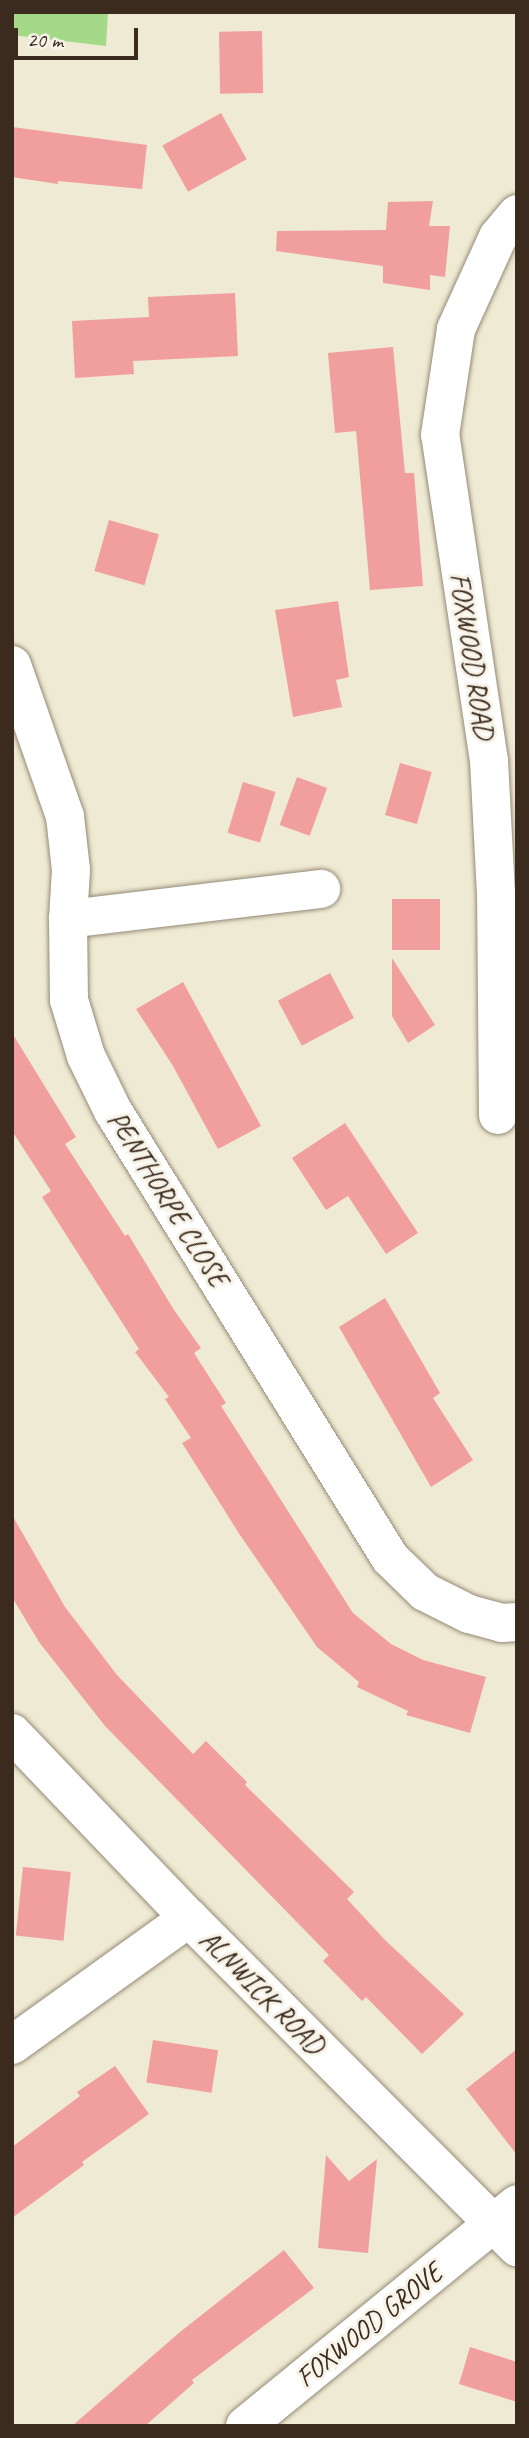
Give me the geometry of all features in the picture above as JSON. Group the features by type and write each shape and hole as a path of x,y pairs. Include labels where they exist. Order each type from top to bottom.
{"street":[{"name":"FOXWOOD ROAD","path":"498,1115 496,894 489,761 440,435 456,328 498,237 517,214"},
{"name":"PENTHORPE CLOSE","path":"12,665 65,816 71,870 68,919 69,1000 86,1056 108,1100 390,1558 425,1592 468,1614 502,1623 517,1622"},
{"path":"68,919 321,889"},
{"name":"ALNWICK ROAD","path":"12,1733 189,1918 509,2225"},
{"path":"12,2045 189,1918"},
{"name":"FOXWOOD GROVE","path":"245,2426 509,2225"}],"green space":[{"path":"12,12 108,12 106,46 12,35"}],"building":[{"path":"262,31 263,93 220,94 219,32"},
{"path":"221,113 247,159 188,192 162,145"},
{"path":"12,127 147,145 142,189 58,181 58,184 12,177"},
{"path":"433,201 429,226 450,226 445,277 430,275 430,290 383,283 383,266 276,251 277,231 386,230 388,202"},
{"path":"235,293 238,356 133,361 134,374 75,378 72,321 149,317 148,297"},
{"path":"393,347 405,473 414,473 423,586 370,590 356,431 335,433 328,353"},
{"path":"109,520 159,534 144,585 94,571"},
{"path":"338,601 349,677 336,680 342,707 293,717 275,610"},
{"path":"400,763 432,772 417,824 385,815"},
{"path":"297,777 327,788 310,836 280,825"},
{"path":"243,782 276,792 260,843 228,833"},
{"path":"392,899 440,899 440,950 392,950"},
{"path":"392,958 435,1025 408,1043 392,1016"},
{"path":"330,973 354,1018 302,1046 278,1001"},
{"path":"183,982 261,1126 218,1149 173,1066 136,1009"},
{"path":"12,1033 76,1137 65,1144 125,1236 128,1234 174,1310 201,1348 194,1353 226,1403 221,1406 353,1613 391,1644 423,1660 486,1677 470,1733 406,1715 408,1711 357,1687 359,1682 317,1647 240,1535 182,1443 191,1438 165,1399 169,1397 135,1352 139,1349 42,1197 51,1191 12,1131"},
{"path":"345,1123 418,1233 386,1254 348,1196 326,1210 292,1158"},
{"path":"385,1298 440,1393 433,1398 473,1460 431,1487 339,1327"},
{"path":"12,1515 65,1607 117,1675 193,1754 206,1741 247,1782 245,1785 354,1892 347,1899 385,1940 464,2014 422,2054 366,1997 362,2001 323,1961 329,1955 105,1726 39,1642 12,1597"},
{"path":"23,1867 71,1872 64,1941 16,1936"},
{"path":"153,2040 218,2050 211,2093 146,2082"},
{"path":"517,2049 517,2155 466,2089"},
{"path":"115,2066 149,2114 82,2162 84,2165 12,2218 12,2147 80,2096 77,2092"},
{"path":"326,2155 349,2181 377,2159 368,2253 318,2248"},
{"path":"284,2250 314,2288 192,2380 194,2383 145,2426 72,2426 180,2332"},
{"path":"470,2347 517,2362 517,2402 459,2384"}]}
